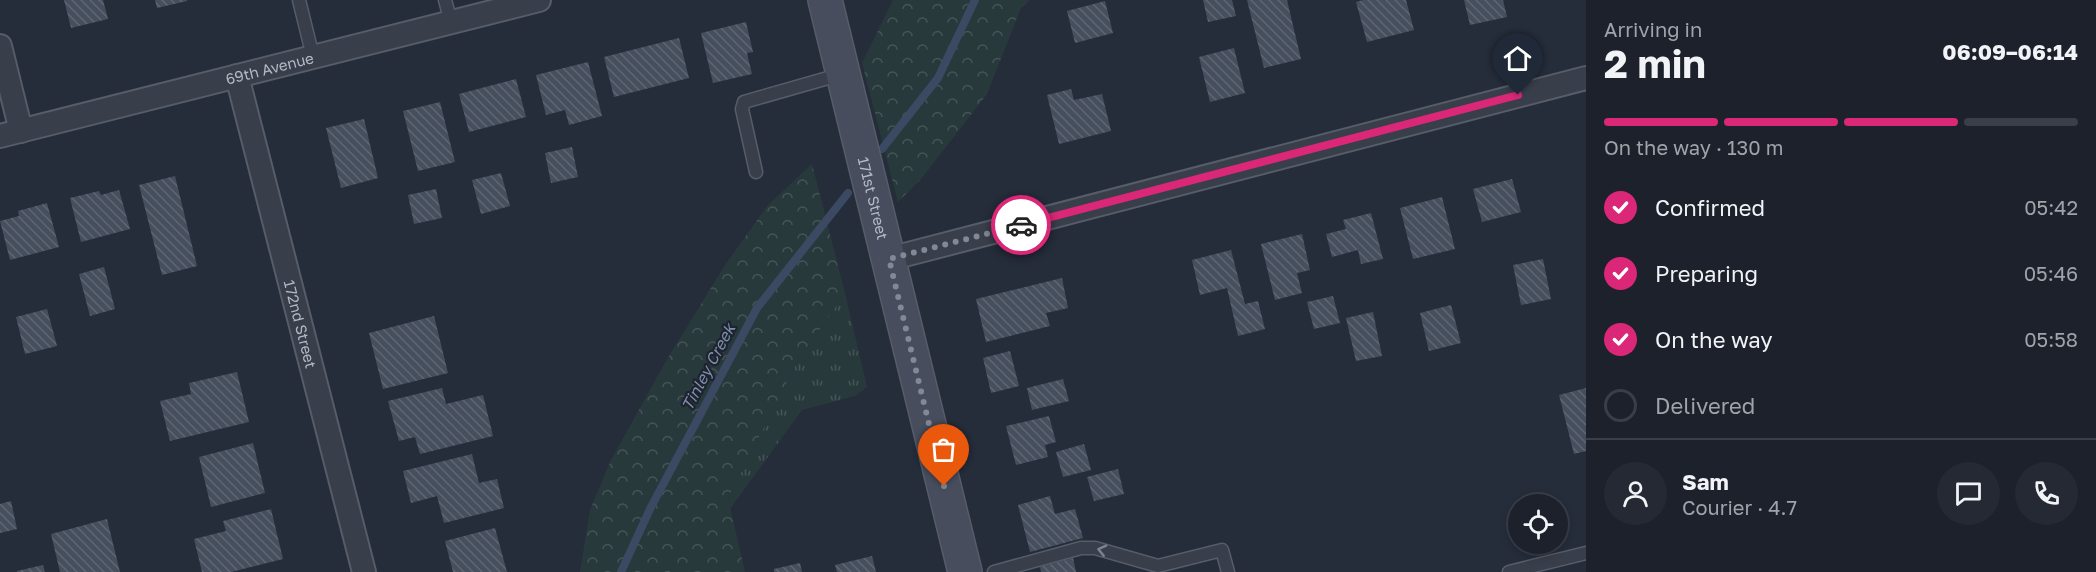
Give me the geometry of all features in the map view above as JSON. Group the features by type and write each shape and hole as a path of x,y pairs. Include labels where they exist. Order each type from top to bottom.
{"street":[{"name":"69th Avenue","path":"11,134 539,0"},
{"name":"171st Street","path":"825,0 965,572"},
{"path":"0,46 11,134"},
{"name":"172nd Street","path":"237,76 364,572"},
{"path":"889,259 1586,78"}],"lane":[{"path":"299,0 313,57"},
{"path":"445,0 451,22"},
{"path":"756,172 742,109 744,102 843,74"},
{"path":"994,572 1081,548 1095,548 1158,566 1222,550 1228,572"},
{"path":"1509,572 1586,553"}],"green space":[{"path":"893,0 1030,0 1021,8 987,94 921,179 898,202 862,63"},
{"path":"812,164 845,293 796,364 728,498 745,572 580,572 590,510 611,460 666,361 725,265 768,205"},
{"path":"845,293 867,387 855,396 802,410 730,509 728,498 796,364"}],"building":[{"path":"64,0 103,0 108,19 71,28"},
{"path":"155,0 187,0 187,1 157,8"},
{"path":"1203,0 1232,0 1236,16 1208,22"},
{"path":"1247,0 1287,0 1301,59 1264,68"},
{"path":"1406,0 1414,30 1367,42 1356,2"},
{"path":"1464,0 1503,0 1507,17 1470,25"},
{"path":"1105,1 1113,33 1075,43 1067,11"},
{"path":"746,22 753,52 747,53 752,74 713,83 701,33"},
{"path":"679,38 689,78 614,97 604,57"},
{"path":"1234,48 1245,93 1210,102 1199,57"},
{"path":"588,62 602,116 569,125 565,110 546,115 536,75"},
{"path":"516,79 526,117 469,132 459,94"},
{"path":"1071,89 1074,100 1102,94 1111,131 1059,144 1047,95"},
{"path":"440,102 455,162 418,171 403,111"},
{"path":"364,119 378,178 341,188 326,128"},
{"path":"572,147 578,177 551,183 545,153"},
{"path":"501,173 510,206 481,214 472,180"},
{"path":"175,176 197,266 162,275 139,185"},
{"path":"1512,179 1521,212 1482,222 1473,189"},
{"path":"436,189 442,218 414,224 408,195"},
{"path":"119,190 130,229 81,242 70,198 99,191 101,195"},
{"path":"1442,197 1455,249 1413,259 1400,208"},
{"path":"47,203 59,247 10,260 0,221 19,216 18,211"},
{"path":"1371,213 1383,259 1361,264 1358,250 1332,257 1326,234 1346,229 1343,220"},
{"path":"1302,234 1310,270 1297,273 1302,293 1275,300 1261,244"},
{"path":"1231,250 1245,304 1258,301 1265,329 1238,336 1227,288 1200,295 1192,260"},
{"path":"1543,259 1551,299 1521,305 1513,265"},
{"path":"104,267 115,309 90,316 79,274"},
{"path":"1062,278 1068,308 1046,313 1050,326 986,342 976,299"},
{"path":"1333,296 1340,323 1314,329 1307,302"},
{"path":"1451,305 1461,343 1429,351 1420,313"},
{"path":"47,309 57,346 25,354 16,317"},
{"path":"1373,312 1382,356 1356,361 1346,318"},
{"path":"434,316 448,373 383,389 369,333"},
{"path":"1010,351 1019,386 991,393 983,358"},
{"path":"237,372 249,422 170,441 160,401 191,394 189,383"},
{"path":"1063,379 1069,401 1032,410 1027,388"},
{"path":"442,388 446,404 483,395 493,436 420,454 415,437 399,441 388,401"},
{"path":"1586,388 1586,451 1574,454 1559,395"},
{"path":"1049,416 1056,442 1045,445 1048,457 1016,465 1006,426"},
{"path":"253,443 265,493 211,507 199,457"},
{"path":"1084,444 1091,470 1063,477 1056,452"},
{"path":"472,454 479,483 497,479 504,508 444,523 437,496 411,503 403,471"},
{"path":"1118,469 1124,494 1094,501 1087,477"},
{"path":"1050,496 1055,514 1075,509 1083,538 1030,552 1018,505"},
{"path":"11,501 17,529 0,533 0,504"},
{"path":"271,509 283,559 231,572 202,572 194,539 226,531 223,521"},
{"path":"107,519 120,572 60,572 51,534"},
{"path":"495,528 507,572 453,572 445,541"},
{"path":"872,556 876,572 837,572 835,565"},
{"path":"1073,558 1076,572 1041,572 1040,567"},
{"path":"800,563 802,572 774,572 774,569"},
{"path":"43,565 45,572 17,572 17,571"}],"waterway":[{"name":"Tinley Creek","path":"882,149 938,78 975,0"},
{"name":"Tinley Creek","path":"621,572 650,509 757,308 848,193"}],"way so far":[{"path":"944,486 889,259 1021,225"}],"route":[{"path":"1021,225 1518,95"}]}
